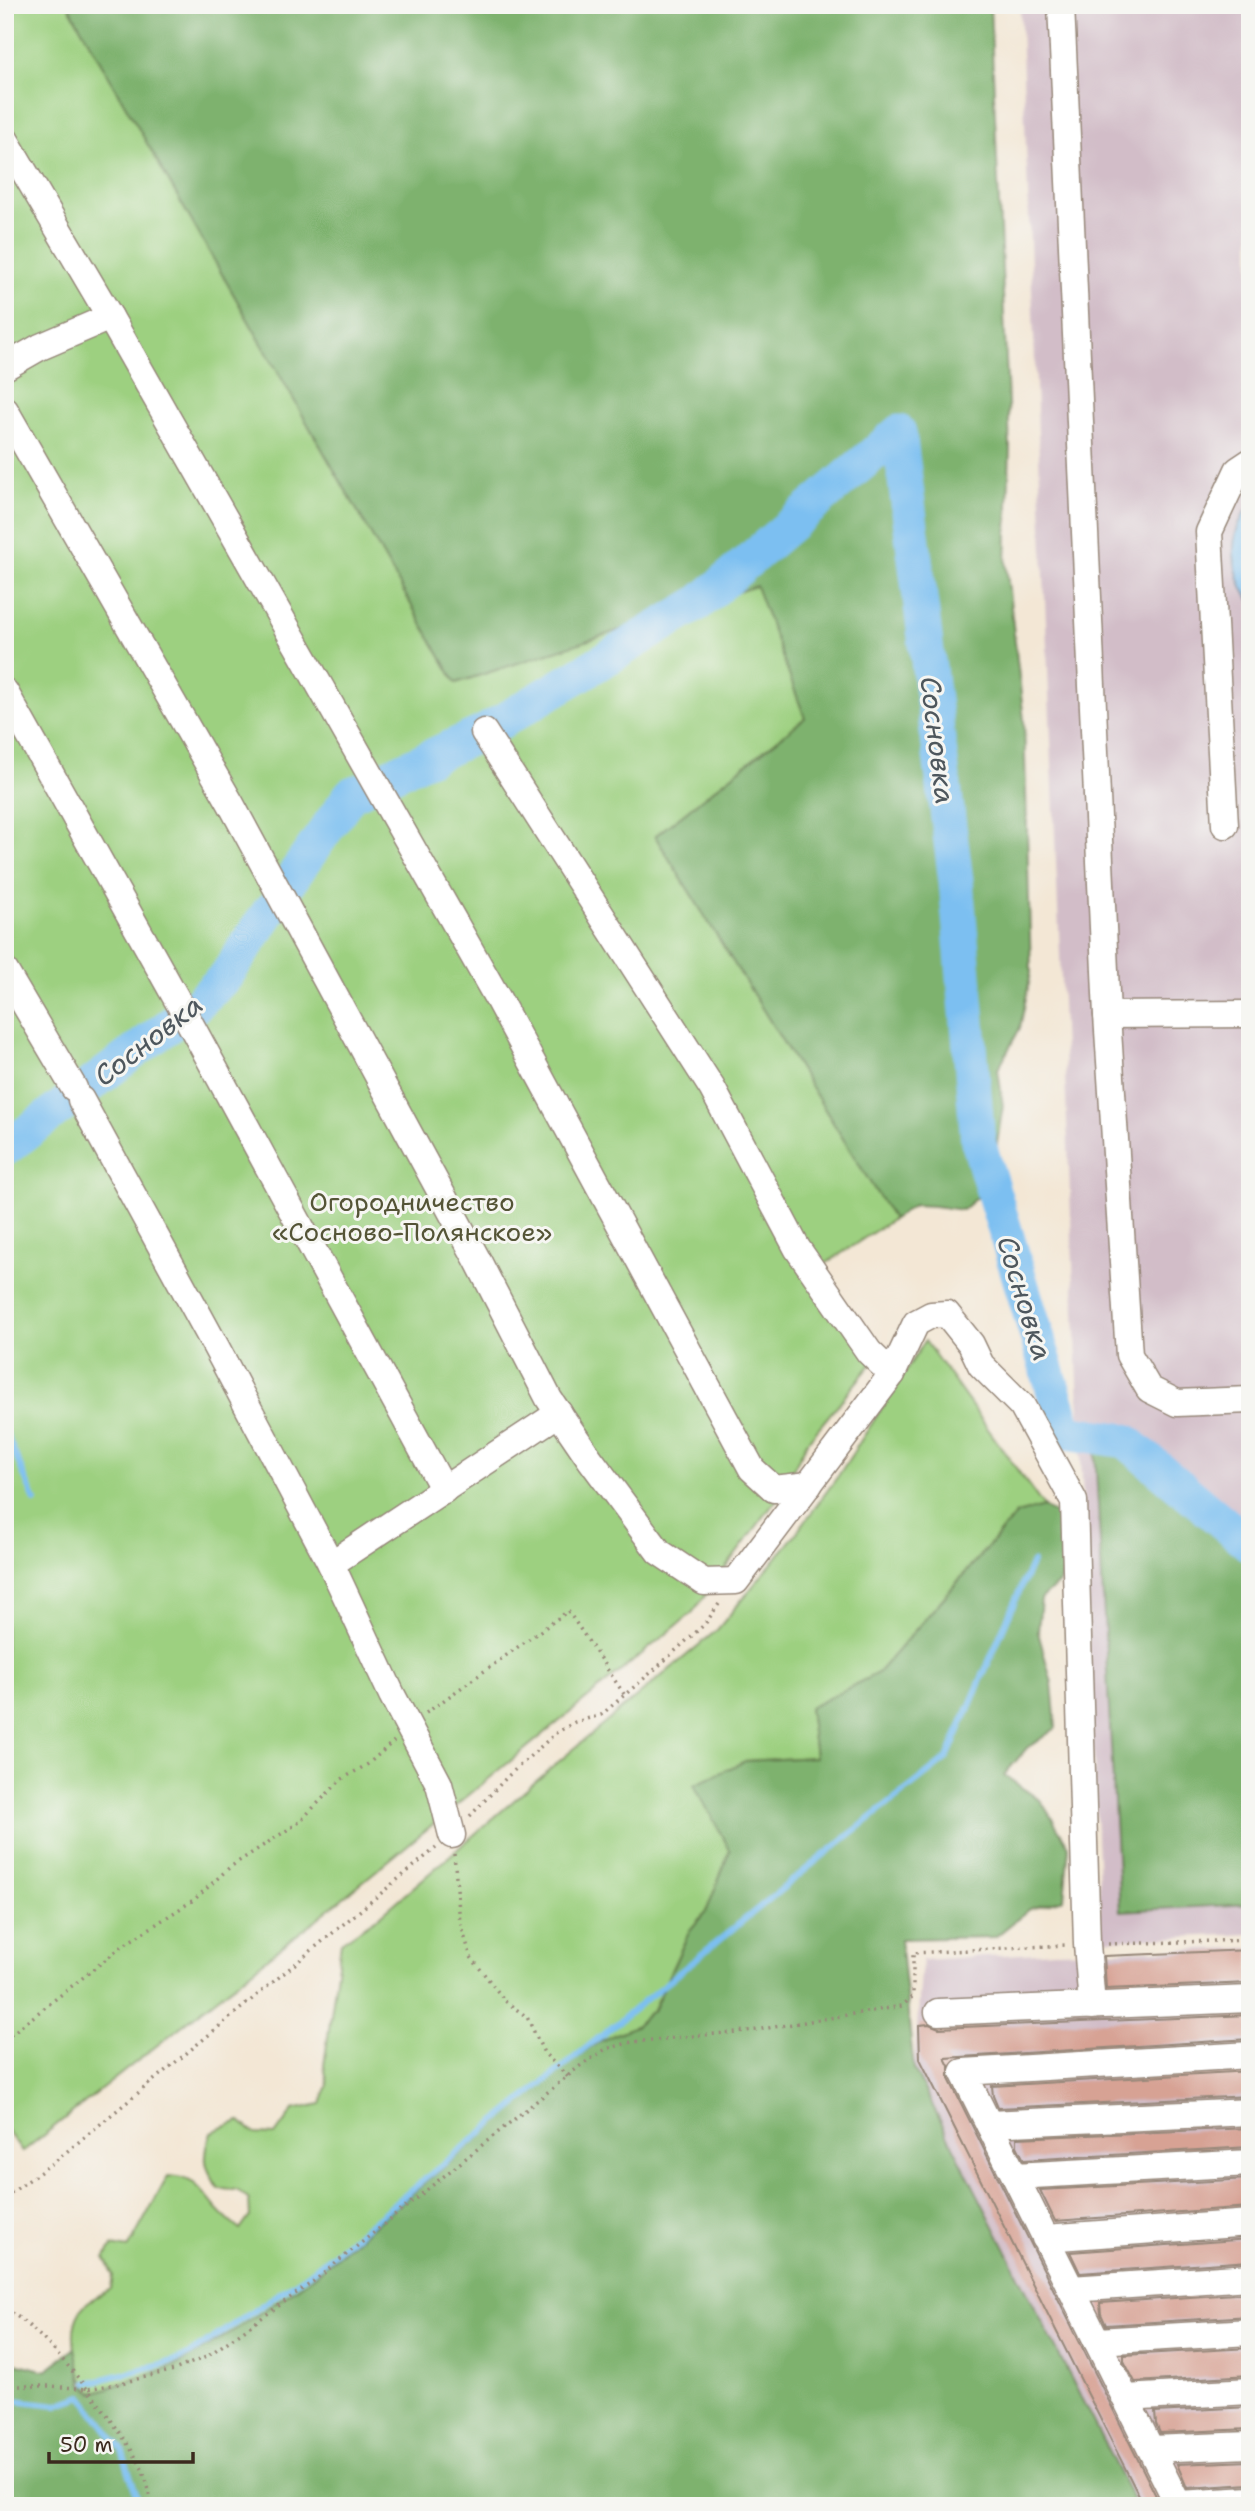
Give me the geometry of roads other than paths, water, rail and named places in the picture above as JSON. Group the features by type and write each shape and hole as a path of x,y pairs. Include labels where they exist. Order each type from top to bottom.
{"lane":[{"path":"1061,5 1107,1015 1129,1354 1149,1390 1177,1403 1250,1400"},
{"path":"5,139 110,317 498,999 752,1469 774,1489 809,1485"},
{"path":"5,367 40,347 110,317"},
{"path":"5,410 232,804 559,1413 659,1552 704,1582 736,1581 892,1374 916,1323 931,1315 947,1314 971,1344 981,1365 1022,1406 1074,1501 1087,1944 1092,2006"},
{"path":"1225,825 1209,532 1238,470 1250,462"},
{"path":"5,692 184,1012 444,1490"},
{"path":"484,732 712,1088 797,1248 869,1352 892,1374"},
{"path":"5,971 77,1094 223,1359 331,1564 360,1630 439,1784 452,1835"},
{"path":"1107,1015 1250,1014"},
{"path":"331,1564 559,1413"},
{"path":"938,2012 1250,1999"},
{"path":"1250,2055 963,2072 1179,2505 1250,2500"},
{"path":"989,2124 1250,2112"},
{"path":"1015,2176 1250,2163"},
{"path":"1045,2238 1250,2223"},
{"path":"1071,2289 1250,2277"},
{"path":"1097,2341 1250,2332"},
{"path":"1125,2398 1250,2391"},
{"path":"1151,2449 1250,2445"}],"water":[{"path":"1250,506 1250,601 1235,566 1234,541 1242,517"},
{"path":"1250,719 1250,790 1241,754 1243,736"}],"waterway":[{"name":"Сосновка","path":"389,776 484,732 699,603 899,432 956,881 978,1141 1066,1432 1126,1441 1250,1545"},
{"name":"Сосновка","path":"290,881 351,794 361,790"},
{"name":"Сосновка","path":"5,1149 194,1007 226,976 270,910"},
{"path":"5,1431 35,1501"},
{"path":"88,2383 177,2360 190,2354 308,2274 947,1758 1032,1562"},
{"path":"5,2399 57,2405 82,2396 122,2450 140,2506"}],"park label":[{"name":"Огородничество «Сосново-Полянское»","path":"412,1216"}]}
